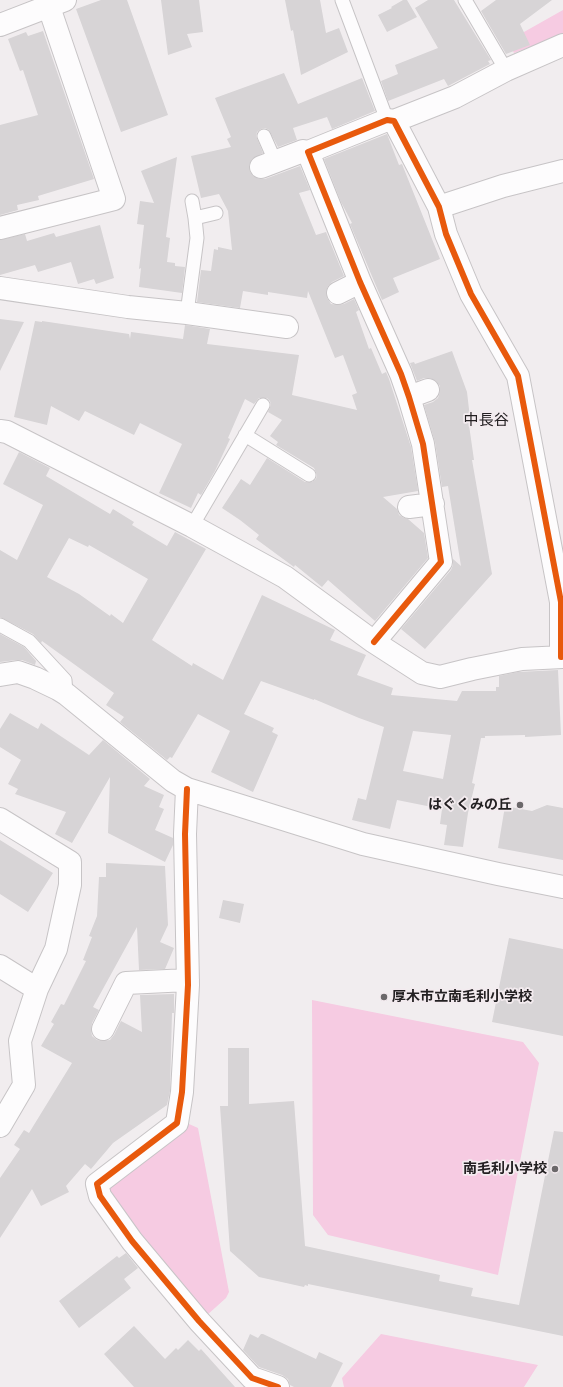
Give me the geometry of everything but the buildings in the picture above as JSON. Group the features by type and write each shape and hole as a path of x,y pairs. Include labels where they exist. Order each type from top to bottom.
{"street":[{"path":"0,26 57,3 114,199 0,228"},
{"path":"268,164 303,151 308,152 455,97 506,70 563,45"},
{"path":"0,431 7,432 192,526 285,578 374,642 422,673 440,677 472,669 522,660 562,657 562,602 518,376 471,294 446,234 439,207 391,120"},
{"path":"308,152 360,282 401,374 418,394 423,444 441,562 374,642"},
{"path":"439,207 503,186 563,171"},
{"path":"338,293 360,282"},
{"path":"0,288 128,307 187,313 266,316 287,327"},
{"path":"409,507 433,504"},
{"path":"0,675 18,672 35,678 66,694 174,781 187,789 363,844 563,888"},
{"path":"187,789 185,834 188,980 182,1092 177,1123 97,1184 100,1196 132,1241 199,1321 252,1378 278,1387"},
{"path":"0,819 70,862 70,885 56,948 37,989 20,1042 24,1085 0,1126"},
{"path":"0,966 37,989"},
{"path":"103,1029 126,983 188,980"}],"lane":[{"path":"342,0 391,120"},
{"path":"465,0 506,70"},
{"path":"264,136 268,164"},
{"path":"187,313 197,238 192,201"},
{"path":"195,218 216,213"},
{"path":"192,526 263,405"},
{"path":"245,435 309,475"},
{"path":"0,625 29,641 65,680 66,694"}],"shaded area":[{"path":"563,10 563,34 514,53 508,41"},
{"path":"312,1000 523,1042 539,1063 498,1275 328,1235 313,1215"},
{"path":"189,1124 198,1128 229,1292 226,1298 206,1316 111,1207 107,1185"},
{"path":"381,1334 538,1365 524,1387 344,1387 342,1378"}],"cycle path":[{"path":"374,642 441,562 423,444 409,397 401,374 360,282 308,152 387,120 394,121 439,207 446,234 471,294 518,376 561,602 561,657"},
{"path":"187,789 185,834 188,985 182,1092 177,1123 97,1184 100,1196 132,1241 199,1321 252,1378 278,1387"}],"place":[{"name":"はぐくみの丘","path":"520,805"},
{"name":"厚木市立南毛利小学校","path":"384,997"},
{"name":"南毛利小学校","path":"555,1169"}],"district":[{"name":"中長谷","path":"486,421"}]}
